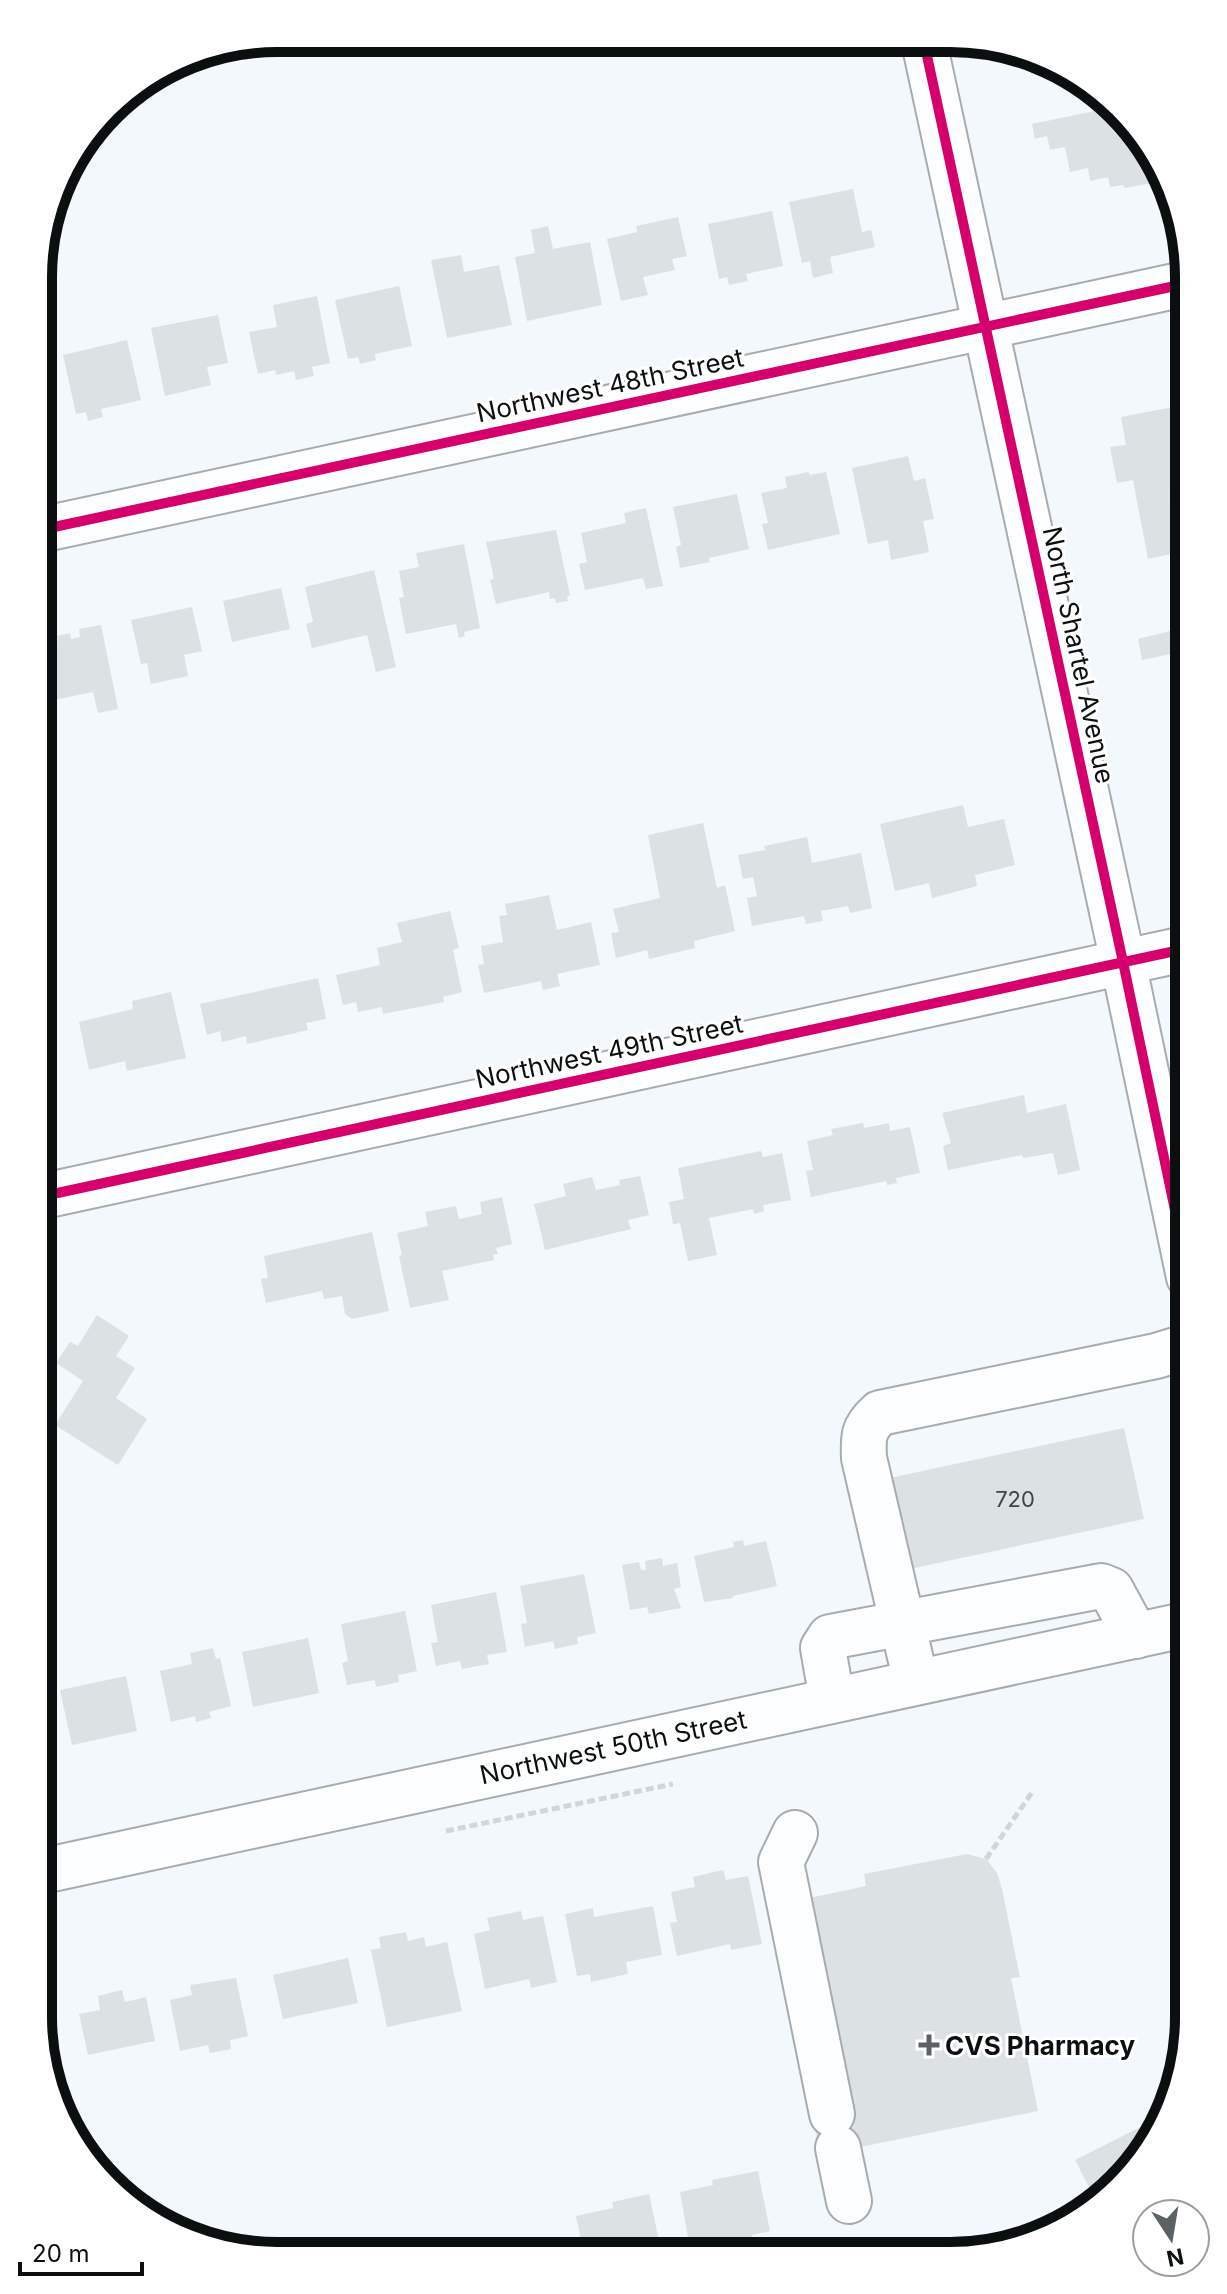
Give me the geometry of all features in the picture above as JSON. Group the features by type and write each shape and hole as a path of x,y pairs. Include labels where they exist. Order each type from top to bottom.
{"street":[{"name":"North Shartel Avenue","path":"926,52 1175,1210"},
{"name":"Northwest 48th Street","path":"52,527 1175,286"},
{"name":"Northwest 49th Street","path":"52,1194 1175,951"},
{"path":"916,1682 864,1458 863,1437 870,1421 880,1413 1175,1350"},
{"path":"832,1700 823,1648 830,1637 1101,1586 1111,1590 1136,1636"},
{"name":"Northwest 50th Street","path":"52,1869 1175,1627"},
{"path":"795,1833 781,1862 849,2201"}],"path":[{"path":"986,1859 1033,1791"}],"building":[{"path":"1100,110 1137,152 1153,183 1110,187 1108,177 1090,181 1088,168 1070,172 1065,147 1050,150 1047,136 1035,139 1032,124"},
{"path":"853,189 862,232 871,230 875,247 830,257 833,273 813,278 810,261 802,263 789,202"},
{"path":"772,211 783,266 746,274 748,281 729,285 727,277 719,279 708,224"},
{"path":"678,217 687,256 672,259 675,270 643,277 648,295 621,301 607,239 637,232 636,226"},
{"path":"548,226 553,249 590,242 602,305 527,321 515,257 535,253 531,230"},
{"path":"461,255 464,272 499,265 512,325 447,338 431,260"},
{"path":"399,286 412,346 375,354 376,360 360,364 358,357 348,359 335,300"},
{"path":"317,296 330,363 312,367 314,376 296,380 294,371 276,375 275,370 258,374 249,332 277,327 273,305"},
{"path":"218,315 228,363 207,367 211,385 165,396 151,328"},
{"path":"127,340 141,400 101,409 103,417 88,421 86,412 76,414 63,355"},
{"path":"52,399 57,420 52,421"},
{"path":"1173,407 1175,494 1169,495 1175,510 1175,553 1148,559 1133,480 1117,483 1110,447 1126,445 1121,417"},
{"path":"908,456 914,481 925,478 934,519 923,521 929,552 891,560 888,540 868,544 852,468"},
{"path":"808,472 810,475 826,472 840,534 768,550 762,524 768,523 761,493 787,488 785,477"},
{"path":"737,494 749,549 680,568 676,547 681,545 673,507"},
{"path":"646,508 663,586 646,589 643,578 585,590 579,564 587,562 581,533 626,523 624,513"},
{"path":"556,530 570,595 567,596 568,601 556,603 555,598 550,599 549,592 496,604 486,542"},
{"path":"464,544 480,628 464,632 465,636 459,638 456,624 406,634 399,598 404,597 399,571 419,567 416,553"},
{"path":"374,570 396,667 376,672 367,635 312,648 306,624 313,622 305,587"},
{"path":"281,588 290,629 232,642 223,601"},
{"path":"192,607 202,651 184,655 188,676 151,684 147,663 141,664 131,620"},
{"path":"101,625 118,709 98,713 93,692 52,700 52,642 58,641 57,636 70,633 71,639 80,637 79,629"},
{"path":"1170,631 1175,653 1142,660 1138,639"},
{"path":"963,805 968,827 1004,819 1015,865 975,875 977,886 932,898 929,883 895,891 880,824"},
{"path":"703,823 717,888 725,885 735,931 694,941 695,948 649,959 647,950 616,958 611,933 619,932 613,909 660,898 648,835"},
{"path":"807,837 812,863 861,853 872,908 850,913 848,906 821,911 823,921 806,924 804,916 752,926 747,898 757,896 753,877 743,879 738,855"},
{"path":"549,895 557,930 591,922 600,965 557,974 560,986 543,990 541,981 484,993 478,965 484,964 481,946 503,942 499,916 507,915 505,904"},
{"path":"450,911 459,948 453,950 462,992 443,997 444,1002 383,1014 382,1007 358,1012 356,1002 343,1005 336,975 380,965 377,948 402,942 397,923"},
{"path":"318,978 326,1019 306,1023 308,1030 247,1044 246,1036 222,1042 220,1031 207,1035 200,1004"},
{"path":"171,992 186,1058 127,1071 125,1061 89,1070 79,1022 133,1009 132,1001"},
{"path":"1024,1095 1027,1113 1066,1104 1080,1170 1058,1175 1053,1153 1023,1158 1022,1155 948,1170 943,1146 951,1143 942,1113"},
{"path":"863,1123 864,1128 889,1123 890,1131 910,1127 920,1173 896,1178 897,1183 887,1185 886,1181 811,1197 806,1171 813,1170 807,1141 833,1135 831,1129"},
{"path":"761,1151 763,1157 782,1153 791,1200 763,1205 764,1211 754,1214 753,1209 709,1218 717,1255 688,1261 680,1223 673,1224 669,1202 684,1199 678,1168"},
{"path":"640,1176 649,1215 628,1220 631,1229 545,1250 534,1204 566,1196 563,1184 592,1177 596,1190 620,1185 619,1180"},
{"path":"502,1197 512,1244 496,1248 498,1254 493,1255 494,1260 442,1271 449,1300 410,1308 397,1233 428,1226 425,1212 456,1206 459,1219 482,1214 480,1202"},
{"path":"372,1232 389,1311 352,1319 345,1314 342,1296 324,1299 322,1291 266,1303 261,1279 268,1278 264,1256"},
{"path":"97,1315 129,1336 116,1356 135,1368 116,1398 147,1419 118,1465 55,1425 83,1381 56,1363 70,1342 78,1346"},
{"path":"1124,1428 1144,1519 905,1570 885,1479"},
{"path":"743,1540 744,1546 766,1541 777,1586 704,1602 694,1556 734,1547 733,1542"},
{"path":"662,1558 663,1566 677,1563 681,1587 674,1589 681,1608 649,1614 647,1607 630,1610 622,1565 639,1562 641,1570 646,1570 645,1561"},
{"path":"584,1574 596,1633 577,1637 578,1644 555,1649 553,1641 525,1647 521,1624 527,1623 520,1586"},
{"path":"496,1592 507,1652 487,1655 489,1664 462,1669 460,1661 436,1666 431,1643 438,1642 431,1605"},
{"path":"405,1611 417,1671 398,1675 399,1682 376,1687 375,1680 347,1685 342,1663 348,1661 341,1624"},
{"path":"308,1638 319,1693 253,1707 242,1652"},
{"path":"213,1648 216,1659 220,1658 231,1706 209,1712 211,1718 196,1722 195,1716 171,1722 160,1671 192,1664 190,1653"},
{"path":"126,1676 137,1731 72,1745 60,1690"},
{"name":"CVS Pharmacy","path":"967,1854 986,1859 997,1873 1002,1889 1020,1977 1011,1978 1038,2111 821,2155 813,2120 800,1900 866,1886 864,1874"},
{"path":"723,1870 726,1880 748,1876 762,1944 731,1950 730,1944 677,1956 670,1923 677,1922 671,1892 695,1887 693,1877"},
{"path":"653,1906 662,1955 626,1962 628,1974 591,1982 590,1974 577,1976 565,1914 593,1908 594,1917"},
{"path":"521,1911 523,1920 543,1916 557,1982 531,1988 529,1979 485,1989 474,1934 490,1930 487,1918"},
{"path":"406,1932 408,1941 424,1937 426,1947 447,1942 462,2011 387,2027 371,1950 381,1948 379,1937"},
{"path":"348,1958 358,2003 283,2019 273,1975"},
{"path":"236,1978 248,2036 230,2040 231,2049 210,2053 208,2045 180,2051 170,2000 192,1995 190,1985"},
{"path":"122,1990 125,2002 146,1997 155,2041 88,2055 79,2014 100,2010 98,1996"},
{"path":"1148,2123 1129,2154 1091,2191 1075,2160"},
{"path":"758,2171 770,2231 752,2235 754,2242 689,2242 680,2192 713,2185 712,2180"},
{"path":"649,2194 659,2242 581,2242 576,2216 613,2208 612,2202"}],"cycle path":[{"path":"926,52 1175,1210"},
{"path":"52,527 1175,286"},
{"path":"52,1194 1175,951"}],"place":[{"name":"CVS Pharmacy","path":"929,2045"}]}
